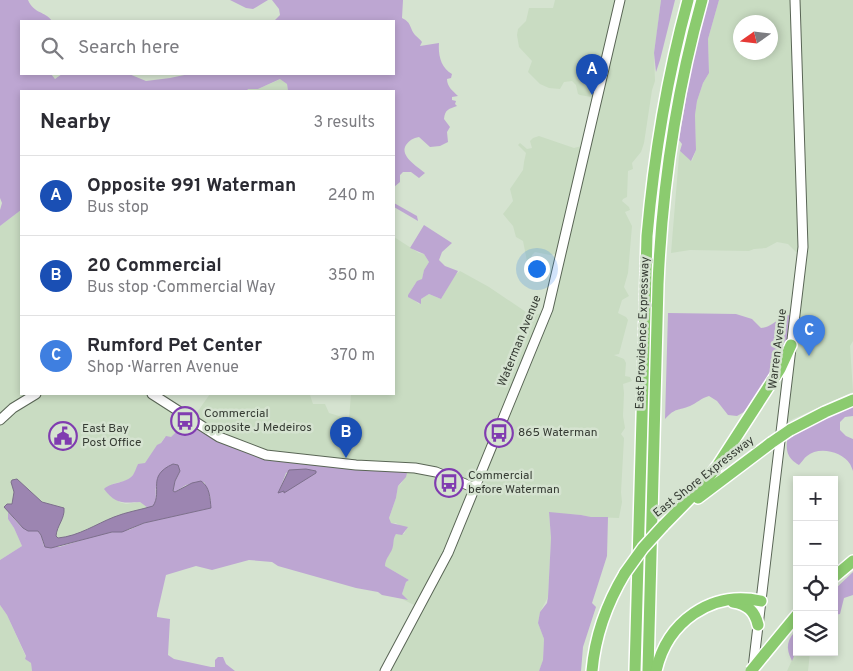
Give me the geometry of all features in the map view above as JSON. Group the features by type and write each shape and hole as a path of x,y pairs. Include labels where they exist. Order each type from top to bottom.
{"highway":[{"name":"East Providence Expressway","path":"635,671 648,226 664,105 688,0"},
{"name":"East Providence Expressway","path":"648,671 661,228 675,115 702,0"},
{"path":"663,526 718,466 780,369 791,345"},
{"name":"East Shore Expressway","path":"592,671 594,650 602,622 613,595 625,573 643,548 663,526 771,442 825,412 853,400"},
{"path":"838,574 853,561"},
{"path":"656,671 662,650 669,637 698,610 724,601 740,598 761,601"},
{"path":"724,601 740,603 748,607 753,612 758,625"},
{"path":"752,671 793,620"}],"main road":[{"name":"Waterman Avenue","path":"385,671 436,578 548,309 620,0"},
{"name":"Warren Avenue","path":"752,671 803,239 794,29 790,1"},
{"path":"0,420 13,408 34,395"},
{"path":"154,395 220,437 252,451 266,455 356,465 415,468 436,472 474,488"}],"shaded area":[{"path":"0,0 28,0 33,8 51,20 20,20 20,75 52,75 55,79 61,75 131,75 146,81 184,75 395,75 395,20 275,20 280,15 279,9 272,0 403,0 402,18 409,23 415,35 422,42 420,46 439,43 441,61 452,74 451,78 447,79 447,82 458,96 452,97 452,100 456,101 455,104 457,106 445,113 444,119 450,127 447,132 448,142 440,146 430,147 419,137 410,141 406,145 405,153 410,161 425,173 419,178 411,172 403,172 400,175 400,182 395,186 395,90 288,90 287,84 280,79 258,89 248,90 20,90 20,211 0,226 2,203 0,198"},
{"path":"230,0 268,0 253,9 246,8"},
{"path":"555,0 661,0 654,53 655,81 644,143 641,152 632,163 633,169 628,171 627,197 622,201 629,207 630,210 625,212 632,226 628,273 624,287 629,296 622,300 618,313 628,320 619,354 614,355 624,359 626,363 625,376 630,377 632,381 623,384 625,428 621,434 624,438 622,502 619,518 549,513 551,538 548,597 540,612 538,623 544,639 543,661 539,671 385,671 420,608 402,599 407,600 402,594 406,582 409,580 385,566 393,546 392,541 396,534 404,534 406,530 396,523 390,523 389,518 398,486 404,478 283,457 188,425 185,421 179,421 175,433 171,437 165,437 145,464 138,464 135,473 128,480 112,484 119,502 126,504 140,502 148,508 114,517 95,527 58,538 56,532 64,508 42,502 17,479 14,500 8,511 8,519 22,546 0,560 0,226 20,211 20,395 153,395 193,418 209,395 310,395 313,404 325,404 329,413 349,419 351,395 395,395 395,238 419,253 424,254 429,262 424,270 422,279 415,284 408,295 419,304 421,299 429,294 441,299 455,275 460,271 489,287 532,316 541,313 543,316 556,259 555,254 535,252 530,262 527,261 523,241 516,237 513,226 503,214 513,201 510,189 523,170 526,153 518,145 520,143 527,149 532,148 530,141 539,136 574,148 582,146 598,95 591,97 578,94 576,85 572,81 564,82 560,89 549,88 540,84 528,72 532,61 519,47 518,29 526,21 529,8 553,8"},
{"path":"661,0 675,0 656,72 654,53"},
{"path":"707,0 719,0 708,39 709,73 703,83 697,101 695,115 696,150 691,161 680,151 682,144 679,140 691,69"},
{"path":"719,0 853,0 853,341 850,346 853,392 783,425 803,252 796,252 788,244 777,242 766,248 749,251 690,250 671,253 680,151 692,161 696,150 695,115 697,101 703,83 709,73 708,39"},
{"path":"281,79 287,84 288,90 248,90 258,89"},
{"path":"395,204 417,216 418,221 395,208"},
{"path":"424,225 452,243 442,252 439,260 445,266 458,271 441,299 429,294 421,299 421,304 408,297 408,295 417,281 422,279 424,270 429,262 424,254 410,248"},
{"path":"668,313 736,314 752,319 761,328 791,315 792,345 744,412 737,416 728,415 717,401 709,396 675,411 665,419"},
{"path":"853,403 853,416 845,417 840,422 840,430 846,436 853,439 853,471 846,460 830,451 812,453 799,465 789,456 787,449 788,436"},
{"path":"193,418 250,450 408,469 406,477 398,486 389,518 391,523 408,527 402,535 396,534 385,566 409,580 406,582 402,594 408,600 356,588 278,566 272,562 249,560 212,570 196,566 166,575 157,617 170,619 168,655 174,659 211,667 215,667 215,660 218,657 223,657 226,664 235,671 32,671 31,663 25,659 26,656 7,615 0,605 0,560 22,546 8,519 8,512 23,528 38,531 44,546 59,547 105,533 129,530 144,523 211,508 210,495 204,482 186,485 175,492 173,491 180,471 176,464 169,466 160,475 156,487 156,501 151,507 148,508 140,502 116,500 104,489 130,478 138,464 145,463 157,445 166,436 171,437 175,433 179,421 185,421 189,425","holes":["291,470 312,470 316,473 285,491 279,492 286,473"]},
{"path":"173,464 178,465 180,471 173,491 175,492 192,483 201,481 208,490 211,508 144,523 122,532 112,532 51,548 45,547 38,531 28,531 23,528 4,507 7,504 12,504 14,492 11,482 17,479 42,502 64,508 56,536 58,538 66,537 119,515 153,506 157,495 157,479 165,469"},
{"path":"306,469 316,471 316,473 284,493 284,491 278,493 289,470"},
{"path":"549,512 608,517 607,556 592,603 596,607 583,647 581,671 539,671 543,660 544,639 538,623 540,612 547,603 548,597 551,538"},
{"path":"853,572 853,595 844,598 840,614 838,614 838,611 838,586"},
{"path":"0,605 7,615 26,657 25,659 31,663 32,671 0,671"},
{"path":"793,634 794,656 792,661 788,652 788,644"},
{"path":"794,656 810,656 808,671 787,671"}],"place":[{"name":"Opposite 991 Waterman","path":"592,95"},
{"name":"Rumford Pet Center","path":"809,356"},
{"name":"Commercial opposite J Medeiros","path":"185,421"},
{"name":"865 Waterman","path":"499,433"},
{"name":"East Bay Post Office","path":"63,436"},
{"name":"20 Commercial","path":"346,458"},
{"name":"Commercial before Waterman","path":"449,483"}]}
